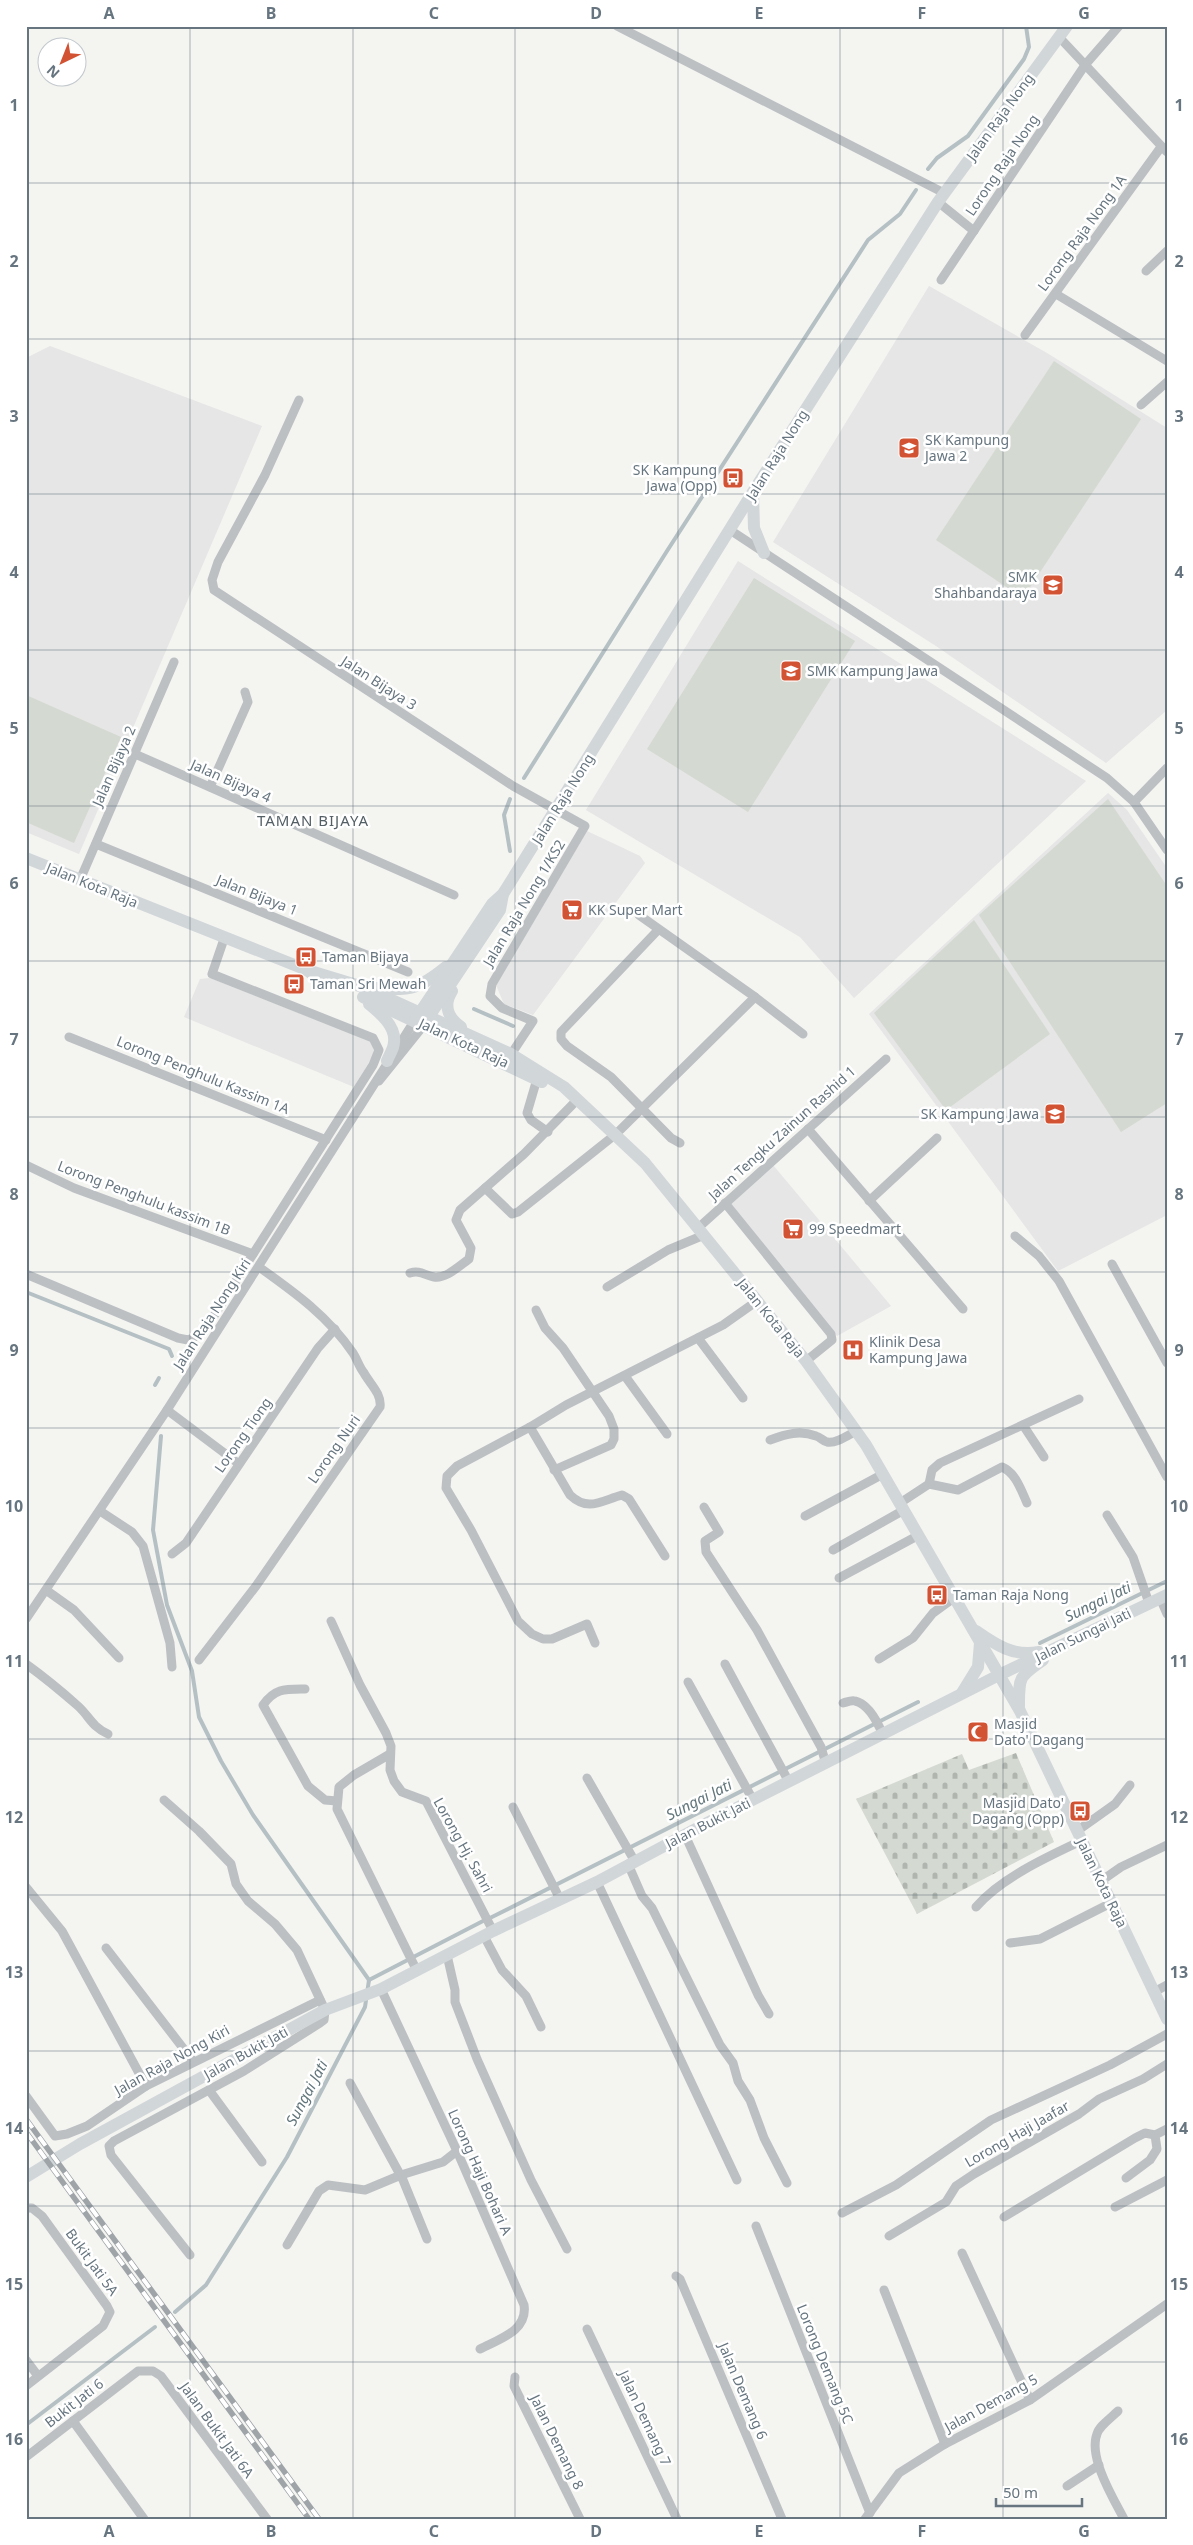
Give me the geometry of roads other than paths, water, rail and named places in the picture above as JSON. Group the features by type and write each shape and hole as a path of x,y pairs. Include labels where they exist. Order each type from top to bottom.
{"main road":[{"name":"Jalan Raja Nong","path":"422,1018 460,961 500,910 504,894 555,811 753,492 941,198 1067,26"},
{"path":"753,492 754,528 764,553"},
{"name":"Jalan Kota Raja","path":"26,858 224,939 307,970 317,978 364,993 508,1058 537,1079 560,1092 574,1097 645,1163 806,1361 856,1431 919,1535 1020,1711 1167,2019"},
{"path":"460,961 449,996 447,1008 449,1017 472,1036 508,1058 564,1086 574,1097"},
{"path":"364,993 399,991 419,987 460,961"},
{"path":"364,993 391,1028 394,1042 388,1061"},
{"path":"422,1018 472,1036"},
{"name":"Jalan Sungai Jati","path":"999,1675 1055,1648 1153,1596"},
{"path":"977,1635 1002,1649 1025,1655 1055,1648"},
{"path":"959,1697 978,1667 977,1635"},
{"path":"1020,1711 1018,1687 1020,1681 1055,1648"},
{"name":"Jalan Bukit Jati","path":"26,2177 322,2005 360,1998 378,1990 414,1966 447,1955 557,1895 597,1882 631,1859 685,1835 749,1793 785,1775 825,1760 879,1726 959,1697 999,1675"}],"street":[{"name":"Lorong Raja Nong","path":"941,280 1085,65 1119,26"},
{"path":"622,27 941,198 974,230"},
{"path":"1059,37 1164,149"},
{"name":"Lorong Raja Nong 1A","path":"1025,336 1164,149"},
{"path":"1146,271 1167,251"},
{"path":"1056,294 1167,360"},
{"path":"1141,405 1167,382"},
{"name":"Jalan Bijaya 3","path":"298,400 265,475 218,562 212,586 219,595 513,786 555,811"},
{"path":"730,530 1107,778 1134,802 1167,850"},
{"name":"Jalan Bijaya 2","path":"80,880 174,662"},
{"path":"210,787 248,702 245,692"},
{"name":"Jalan Bijaya 4","path":"135,754 454,895"},
{"path":"1134,802 1167,768"},
{"name":"Jalan Raja Nong 1/KS2","path":"508,1058 533,1021 502,1008 490,996 492,984 585,826 555,811"},
{"name":"Jalan Bijaya 1","path":"96,844 408,972"},
{"path":"639,915 755,997 803,1034"},
{"path":"658,930 561,1032 561,1039 611,1077 672,1138 680,1143"},
{"path":"26,1274 188,1340 206,1330 378,1057 374,1038 212,974 224,939"},
{"path":"485,1188 505,1210 512,1214 518,1212 616,1134 755,997"},
{"path":"377,1082 383,1078 422,1018"},
{"name":"Jalan Raja Nong Kiri","path":"26,1620 259,1267 377,1082 378,1074 422,1018"},
{"name":"Lorong Penghulu Kassim 1A","path":"69,1037 326,1140"},
{"name":"Jalan Tengku Zainun Rashid 1","path":"607,1287 701,1232 725,1204 886,1058"},
{"path":"537,1079 527,1113 531,1120 548,1132"},
{"path":"410,1273 417,1271 434,1277 444,1276 469,1259 471,1248 456,1220 460,1210 548,1132 574,1097"},
{"path":"808,1129 963,1310"},
{"path":"870,1201 937,1138"},
{"name":"Lorong Penghulu kassim 1B","path":"26,1166 74,1188 253,1254"},
{"name":"Jalan Kota Raja","path":"725,1204 831,1334 832,1340 806,1361"},
{"path":"1016,1236 1039,1256 1059,1281 1167,1477"},
{"path":"1112,1264 1167,1363"},
{"name":"Lorong Nuri","path":"199,1660 256,1586 380,1407 378,1394 354,1354 334,1329 300,1295 259,1267"},
{"path":"596,1642 587,1624 552,1640 543,1639 532,1634 518,1621 471,1530 446,1488 447,1476 457,1466 530,1427 566,1405 698,1338 758,1301"},
{"path":"536,1310 546,1328 556,1339 609,1416 614,1429 614,1439 611,1445 554,1470"},
{"name":"Lorong Tiong","path":"172,1554 186,1543 318,1348 334,1329"},
{"path":"698,1338 744,1398"},
{"path":"624,1376 667,1434"},
{"path":"833,1550 902,1507 929,1484 932,1470 940,1463 1079,1399"},
{"path":"166,1410 238,1464"},
{"path":"1023,1425 1044,1457"},
{"path":"530,1427 570,1495 579,1503 587,1505 622,1495 629,1499 665,1556"},
{"path":"770,1440 801,1432 816,1436 827,1442 839,1440 856,1431"},
{"path":"929,1484 958,1490 1002,1467 1008,1470 1014,1478 1027,1503"},
{"path":"805,1516 882,1474"},
{"path":"704,1507 719,1532 705,1541 706,1552 757,1630 820,1747 825,1760"},
{"path":"100,1510 132,1532 143,1546 170,1643 172,1668"},
{"path":"1107,1515 1133,1557 1153,1596 1167,1614"},
{"path":"838,1578 919,1535"},
{"path":"46,1590 74,1610 119,1658"},
{"path":"879,1659 913,1638 933,1613 955,1597"},
{"name":"Lorong Hj. Sahri","path":"331,1622 364,1692 386,1733 391,1746 390,1770 394,1781 402,1792 426,1802 489,1933 502,1970 526,1996 541,2027"},
{"path":"26,1664 80,1708 90,1723 108,1734"},
{"path":"725,1664 785,1775"},
{"path":"688,1682 749,1793"},
{"path":"305,1689 286,1689 271,1694 263,1705 308,1786 324,1800 337,1801"},
{"path":"843,1703 852,1700 861,1704 879,1726"},
{"path":"390,1754 354,1775 339,1787 337,1809 414,1966"},
{"path":"587,1778 625,1843 642,1896 652,1908 720,2044 733,2063 738,2081 750,2100 764,2138 787,2182"},
{"path":"976,1907 989,1893 1079,1836 1115,1804 1130,1785"},
{"path":"164,1800 199,1831 231,1864 236,1884 248,1901 275,1924 302,1957 322,2005 324,2020 244,2071 109,2146 111,2155 190,2255"},
{"path":"513,1807 557,1895"},
{"path":"685,1835 758,1994 770,2014"},
{"path":"1101,1881 1121,1867 1167,1845"},
{"path":"597,1882 737,2180"},
{"path":"26,1887 62,1931 146,2086"},
{"path":"1010,1943 1040,1939 1111,1903"},
{"path":"106,1948 193,2061"},
{"path":"447,1955 456,2002 477,2059 531,2180 567,2249"},
{"path":"1154,1992 1167,1985"},
{"name":"Lorong Haji Bohari A","path":"378,1990 458,2151 524,2305 525,2314 518,2329 480,2349"},
{"name":"Jalan Raja Nong Kiri","path":"26,2096 56,2136 67,2134 87,2126 146,2086 193,2061 322,2005"},
{"path":"842,2213 896,2185 991,2120 1110,2066 1167,2034"},
{"name":"Lorong Haji Jaafar","path":"889,2236 946,2202 956,2186 974,2174 1079,2114 1099,2099 1143,2080 1167,2064"},
{"path":"350,2083 400,2175 427,2239"},
{"path":"209,2090 262,2162"},
{"path":"1004,2217 1135,2138 1145,2133 1155,2135 1167,2129"},
{"path":"1126,2178 1150,2160 1157,2149 1155,2135"},
{"path":"287,2245 319,2191 328,2185 365,2190 400,2175 443,2162 458,2151"},
{"path":"1115,2207 1167,2180"},
{"name":"Bukit Jati 5A","path":"26,2208 32,2208 42,2216 107,2306 108,2318 103,2326 38,2376"},
{"name":"Lorong Demang 5C","path":"756,2226 867,2516"},
{"path":"962,2253 1030,2400"},
{"name":"Jalan Demang 6","path":"676,2276 680,2279 782,2519"},
{"path":"884,2290 945,2444"},
{"name":"Jalan Demang 5","path":"867,2516 899,2473 945,2444 1030,2400 1167,2304"},
{"name":"Jalan Demang 7","path":"587,2329 677,2519"},
{"path":"26,2360 38,2376 26,2386"},
{"name":"Bukit Jati 6","path":"26,2457 138,2371"},
{"name":"Jalan Bukit Jati 6A","path":"138,2371 153,2371 161,2376 267,2519"},
{"name":"Jalan Demang 8","path":"515,2377 514,2386 580,2519"},
{"path":"1118,2411 1097,2433 1094,2446 1099,2466 1124,2519"},
{"path":"73,2421 144,2519"},
{"path":"1067,2486 1099,2466"}],"waterway":[{"path":"928,169 937,158 968,136 1024,59 1029,47 1026,26"},
{"path":"524,778 667,551 868,240 900,214 916,190"},
{"path":"510,799 504,815 510,851"},
{"path":"474,1009 513,1026"},
{"path":"26,1292 169,1349 172,1356"},
{"path":"155,1385 159,1378"},
{"path":"161,1436 153,1530 167,1605 192,1671 199,1717 221,1761 253,1815 369,1980"},
{"name":"Sungai Jati","path":"1040,1643 1167,1581"},
{"name":"Sungai Jati","path":"490,1918 918,1702"},
{"name":"Sungai Jati","path":"369,1980 483,1921"},
{"name":"Sungai Jati","path":"175,2312 206,2285 287,2157 365,2007 369,1980"},
{"name":"Sungai Jati","path":"26,2425 155,2327"}],"railway":[{"path":"26,2119 319,2519"},
{"path":"26,2132 309,2519"}],"place":[{"name":"SK Kampung Jawa 2","path":"909,448"},
{"name":"SK Kampung Jawa (Opp)","path":"733,478"},
{"name":"SMK Shahbandaraya","path":"1053,585"},
{"name":"SMK Kampung Jawa","path":"791,671"},
{"name":"KK Super Mart","path":"572,910"},
{"name":"Taman Bijaya","path":"306,957"},
{"name":"Taman Sri Mewah","path":"294,984"},
{"name":"SK Kampung Jawa","path":"1055,1114"},
{"name":"99 Speedmart","path":"793,1229"},
{"name":"Klinik Desa Kampung Jawa","path":"853,1350"},
{"name":"Taman Raja Nong","path":"937,1595"},
{"name":"Masjid Dato' Dagang","path":"978,1732"},
{"name":"Masjid Dato' Dagang (Opp)","path":"1080,1811"}],"district":[{"name":"TAMAN BIJAYA","path":"313,821"}]}
